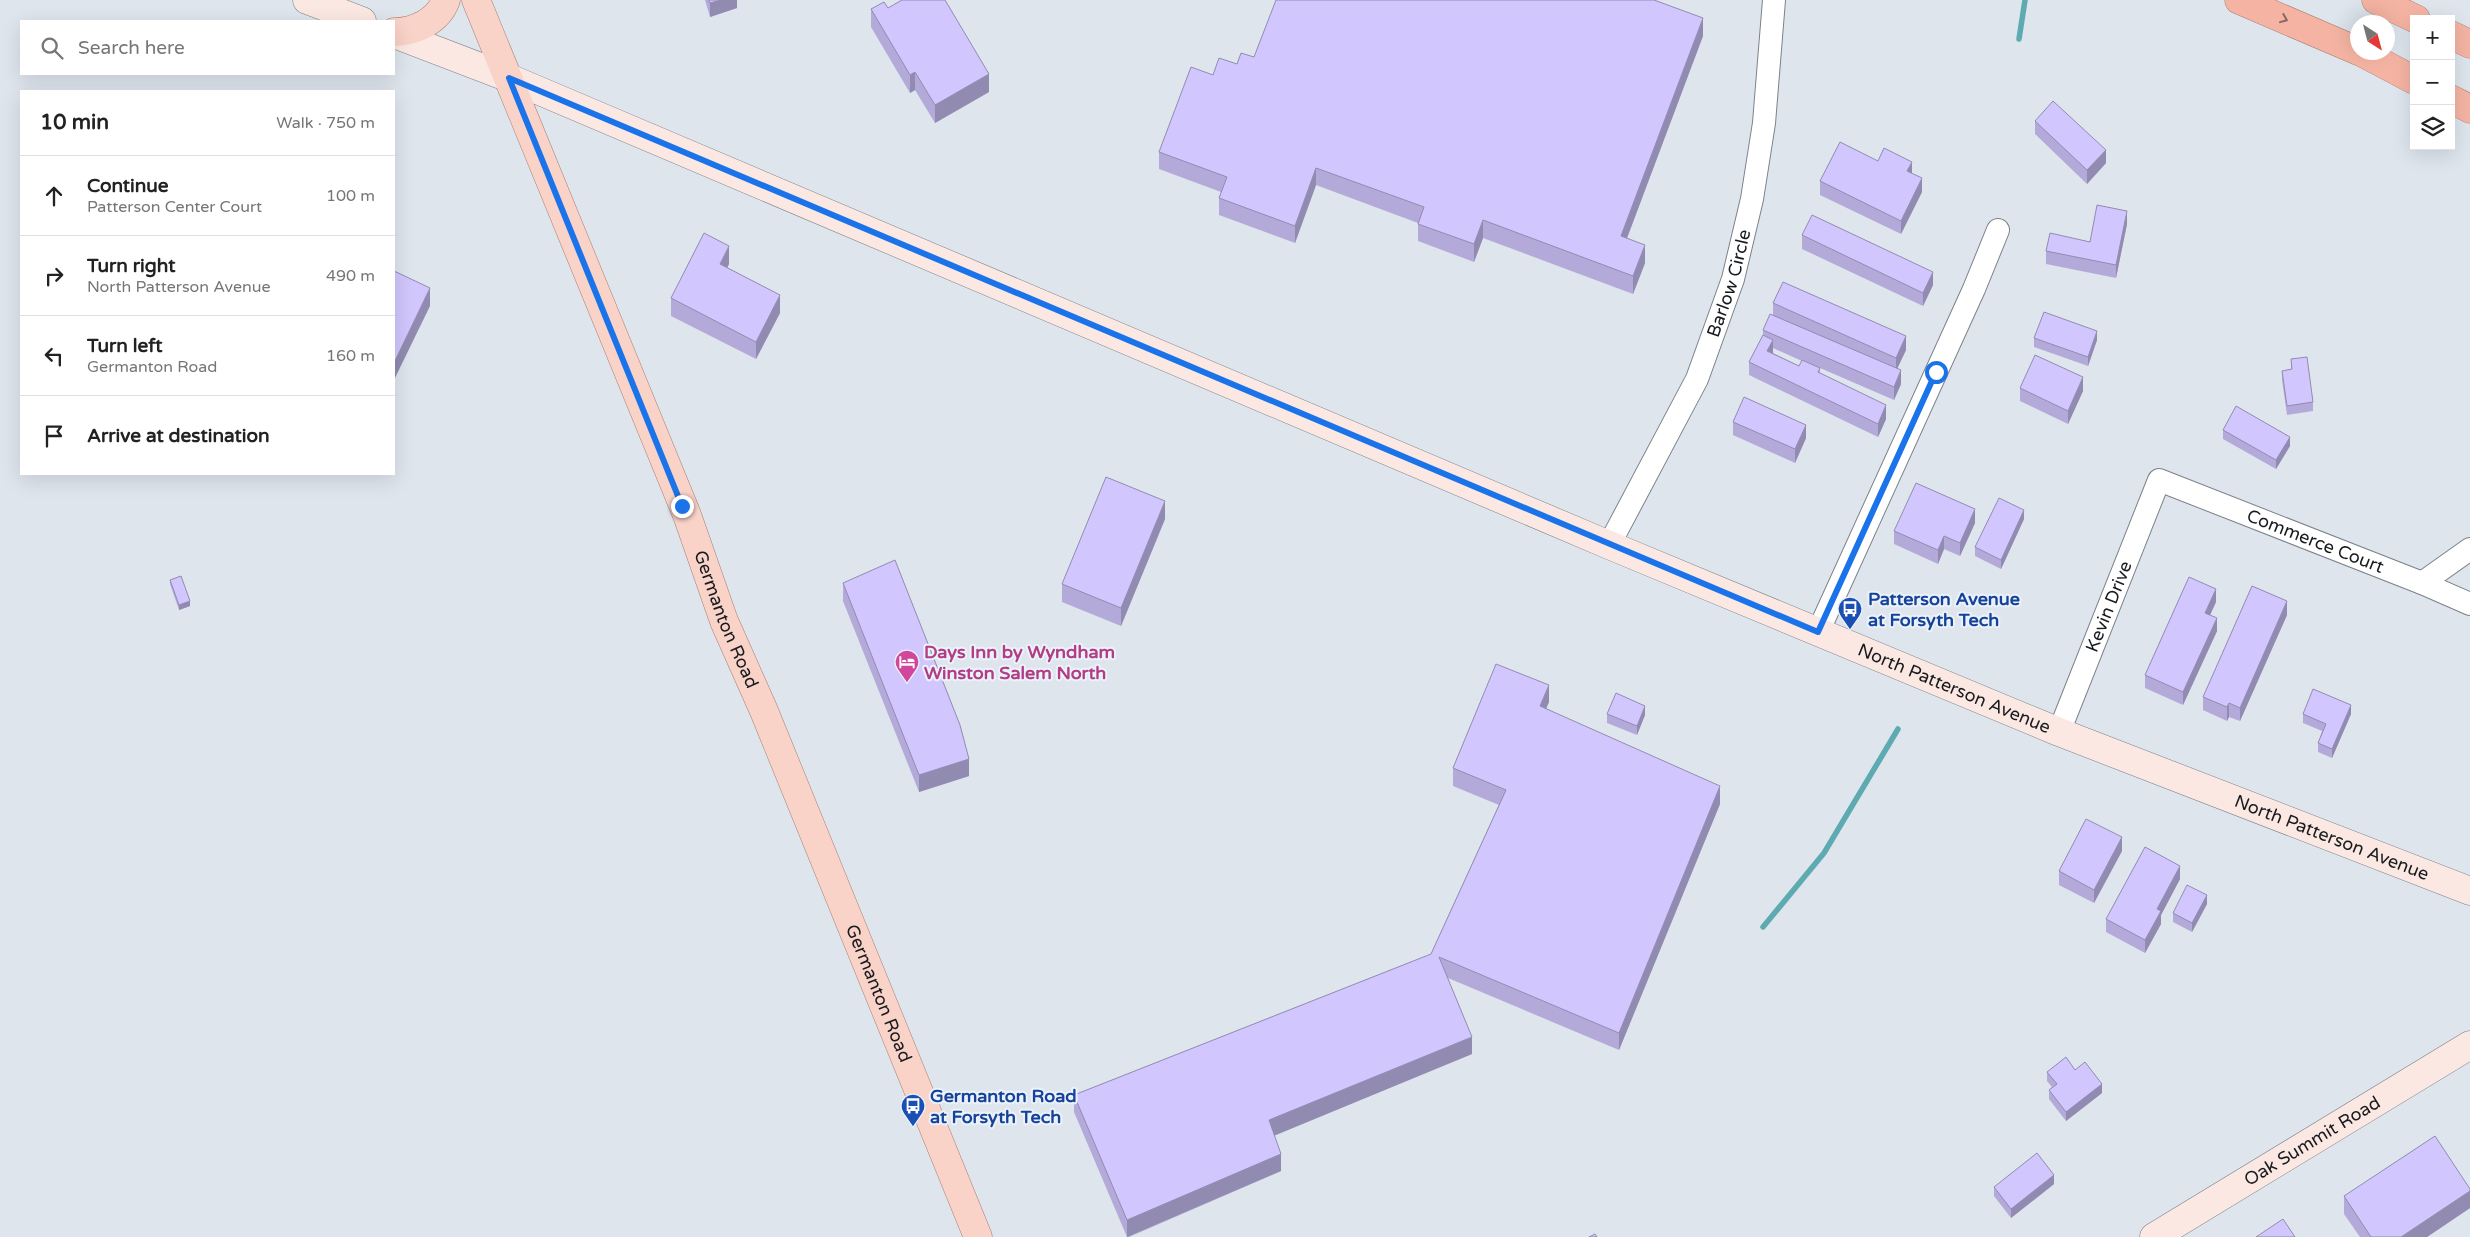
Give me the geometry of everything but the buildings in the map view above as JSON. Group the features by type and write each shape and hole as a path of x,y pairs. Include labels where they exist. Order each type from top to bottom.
{"highway":[{"path":"2239,0 2350,48"},
{"path":"2376,0 2410,16"},
{"path":"2455,37 2470,44"},
{"path":"2376,60 2410,78"},
{"path":"2455,101 2470,109"}],"main road":[{"path":"307,0 359,20"},
{"path":"395,33 419,28 432,19 443,7 446,0"},
{"name":"Germanton Road","path":"476,0 687,515 724,621 768,720 978,1237"},
{"name":"North Patterson Avenue","path":"395,33 509,78 1609,545 2059,732 2470,891"},
{"name":"Oak Summit Road","path":"2154,1237 2470,1045"}],"street":[{"name":"Barlow Circle","path":"1609,545 1697,379 1733,279 1752,199 1764,123 1774,0"},
{"path":"1818,632 1974,289 1998,230"},
{"name":"Commerce Court","path":"2159,480 2422,583 2470,604"},
{"name":"Kevin Drive","path":"2059,732 2159,480"},
{"path":"2422,583 2470,549"}],"waterway":[{"path":"2019,39 2025,0"},
{"path":"1763,927 1824,853 1898,729"}],"place":[{"name":"Patterson Avenue at Forsyth Tech","path":"1850,630"},
{"name":"Days Inn by Wyndham Winston Salem North","path":"907,683"},
{"name":"Germanton Road at Forsyth Tech","path":"913,1127"}],"route":[{"path":"682,506 509,78 1818,632 1936,372"}]}
